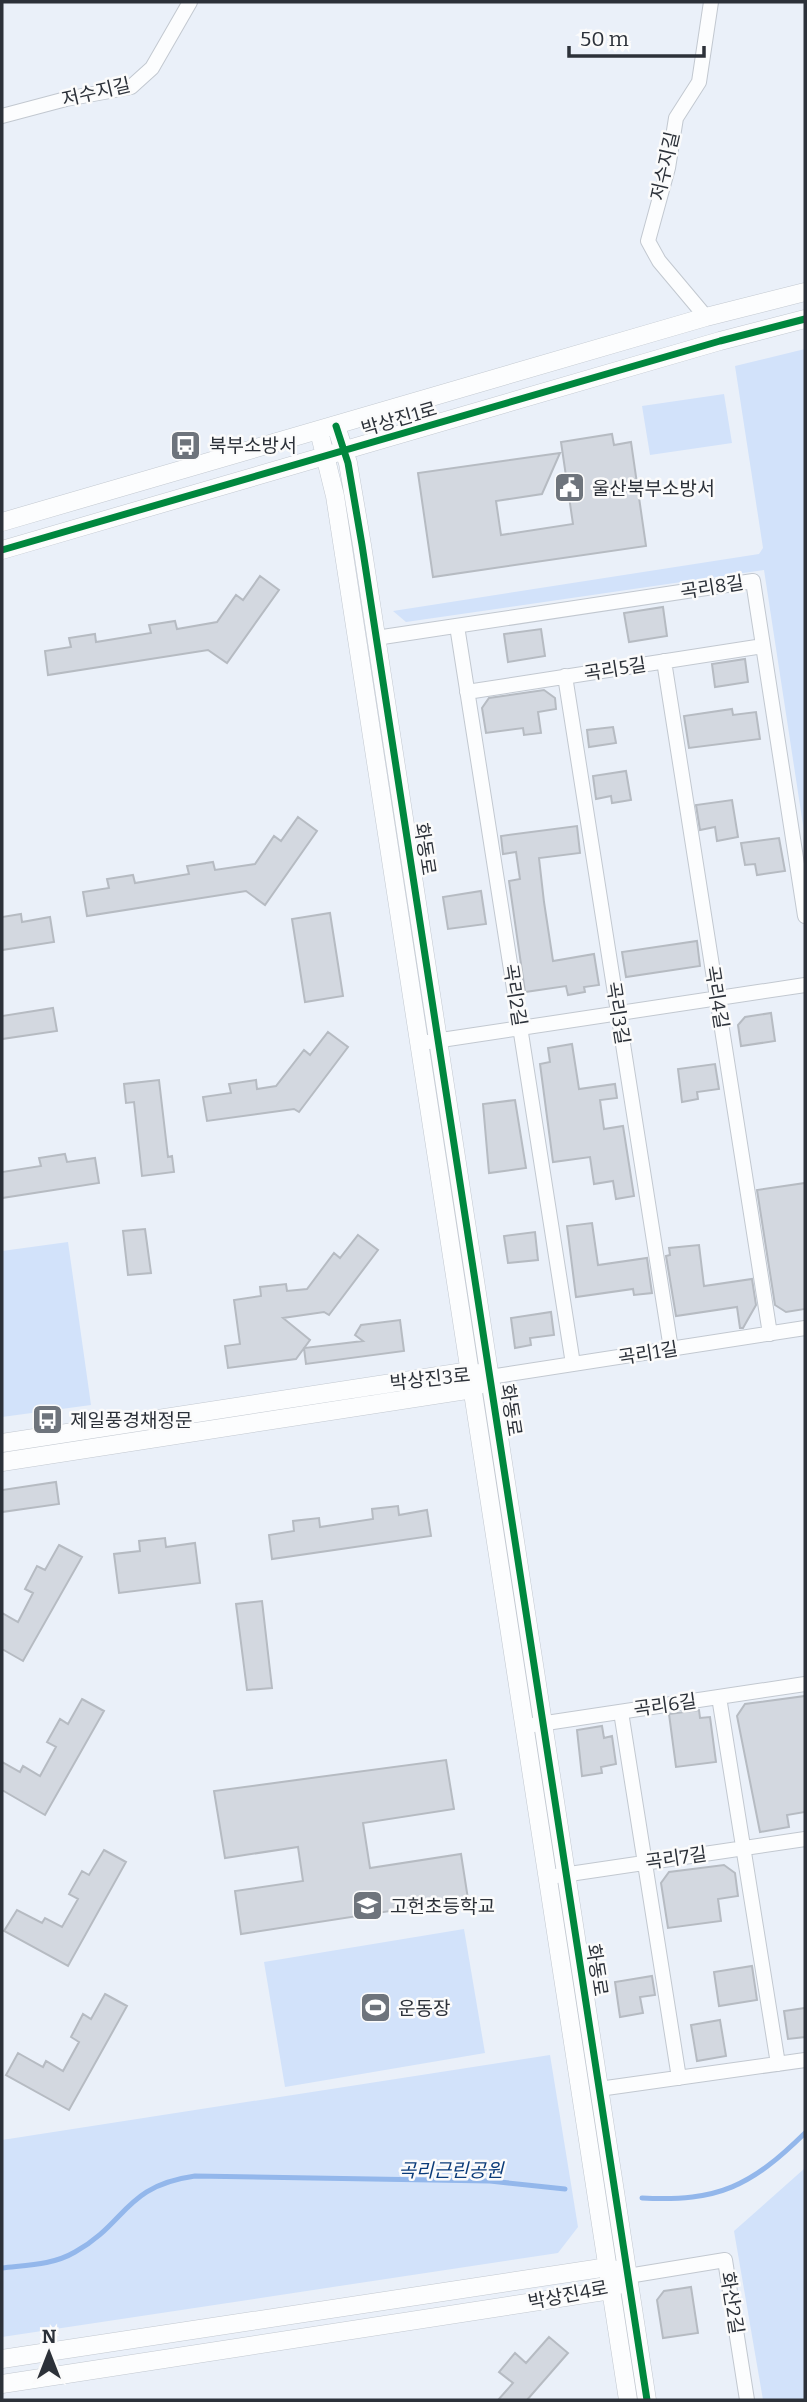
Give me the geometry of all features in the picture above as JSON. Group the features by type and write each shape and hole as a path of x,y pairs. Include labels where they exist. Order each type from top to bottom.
{"street":[{"name":"저수지길","path":"2,116 66,99 131,87 152,68 190,2"},
{"name":"저수지길","path":"706,317 659,261 648,241 668,168 676,118 699,82 711,2"},
{"name":"박상진1로","path":"2,522 706,317 805,292"},
{"name":"박상진1로","path":"2,550 720,341 805,320"},
{"name":"화동로","path":"337,426 345,452 376,638 647,2400"},
{"name":"화동로","path":"318,431 335,496 628,2400"},
{"name":"곡리8길","path":"376,638 753,581 805,916"},
{"name":"곡리2길","path":"457,626 573,1364"},
{"name":"곡리5길","path":"467,692 763,646"},
{"name":"곡리4길","path":"664,661 770,1334"},
{"name":"곡리3길","path":"565,676 671,1349"},
{"path":"420,1043 805,985"},
{"name":"곡리1길","path":"490,1377 805,1328"},
{"name":"박상진3로","path":"2,1443 470,1371 490,1377"},
{"name":"박상진3로","path":"2,1462 473,1389 490,1377"},
{"name":"곡리6길","path":"525,1726 805,1684"},
{"path":"719,1697 778,2064"},
{"path":"621,1712 679,2078"},
{"name":"곡리7길","path":"548,1877 805,1839"},
{"path":"599,2089 805,2060"},
{"name":"화산2길","path":"628,2276 725,2260 747,2400"},
{"name":"박상진4로","path":"2,2359 608,2267 628,2276 611,2290 2,2384"}],"green space":[{"path":"805,349 805,838 764,570 406,622 393,611 759,554 763,548 735,366"},
{"path":"724,394 732,443 650,455 642,406"},
{"path":"68,1242 91,1405 2,1417 2,1251"},
{"name":"운동장","path":"464,1929 485,2053 285,2087 264,1962"},
{"name":"곡리근린공원","path":"550,2055 578,2227 558,2253 2,2337 2,2140"},
{"path":"805,2168 805,2400 763,2400 734,2231"}],"building":[{"path":"612,434 614,445 631,442 646,546 433,577 418,473 560,453 542,494 496,501 501,535 573,524 561,442"},
{"path":"260,576 279,590 227,663 208,650 48,675 45,651 71,647 69,638 95,634 96,642 151,633 149,625 175,621 177,629 217,622 236,595 243,600"},
{"path":"663,607 667,636 629,642 624,613"},
{"path":"541,629 545,656 508,662 504,634"},
{"path":"745,659 748,682 715,687 712,664"},
{"path":"544,690 555,698 556,709 538,712 541,733 524,735 523,728 486,733 482,708 489,698"},
{"path":"732,709 733,715 756,712 760,739 689,748 684,716"},
{"path":"613,727 616,743 589,747 587,730"},
{"path":"626,771 631,800 612,803 611,796 596,799 593,776"},
{"path":"732,800 738,837 717,841 715,827 700,830 696,805"},
{"path":"298,817 317,831 265,905 246,891 87,916 83,892 109,888 107,879 133,875 135,883 189,874 187,866 213,862 215,870 255,864 274,836 281,841"},
{"path":"577,826 580,853 539,858 544,902 553,961 594,954 599,985 584,987 585,992 568,995 566,986 525,992 509,881 520,879 516,852 503,854 501,836"},
{"path":"779,838 785,871 757,875 755,864 745,865 741,843"},
{"path":"481,891 486,924 448,929 443,897"},
{"path":"330,913 343,996 305,1002 292,919"},
{"path":"21,914 22,922 50,917 54,942 2,950 2,917"},
{"path":"697,941 700,966 626,977 622,952"},
{"path":"53,1008 57,1031 2,1039 2,1016"},
{"path":"771,1013 775,1041 741,1046 738,1025 745,1017"},
{"path":"328,1032 348,1047 299,1112 294,1109 207,1121 203,1097 231,1093 229,1084 256,1080 257,1089 276,1086 304,1050 310,1055"},
{"path":"572,1044 579,1089 615,1084 617,1098 600,1100 604,1129 623,1126 634,1196 616,1199 613,1181 594,1184 590,1157 553,1162 540,1064 550,1062 548,1048"},
{"path":"715,1064 719,1089 697,1092 698,1099 682,1102 678,1069"},
{"path":"159,1080 168,1157 172,1156 174,1172 142,1176 134,1102 126,1103 124,1084"},
{"path":"515,1100 526,1168 489,1173 483,1104"},
{"path":"65,1154 67,1162 95,1158 99,1183 2,1198 2,1172 41,1166 39,1158"},
{"path":"805,1183 805,1309 786,1312 775,1305 757,1190"},
{"path":"592,1223 598,1265 647,1258 652,1293 634,1295 633,1289 576,1297 567,1226"},
{"path":"145,1229 151,1273 128,1275 123,1231"},
{"path":"535,1232 538,1260 508,1263 504,1236"},
{"path":"358,1235 378,1250 329,1315 324,1312 283,1318 310,1340 296,1359 228,1368 225,1346 240,1344 234,1300 261,1296 260,1287 286,1284 287,1291 307,1289 334,1253 340,1258"},
{"path":"699,1245 704,1286 752,1279 756,1305 743,1328 740,1328 737,1307 676,1316 666,1256 670,1255 669,1248"},
{"path":"551,1312 554,1335 530,1338 531,1345 515,1348 511,1318"},
{"path":"400,1320 404,1351 306,1364 304,1348 363,1341 355,1335 361,1325"},
{"path":"56,1482 59,1504 2,1512 2,1490"},
{"path":"398,1506 399,1515 427,1510 431,1536 272,1559 269,1535 294,1531 293,1521 319,1518 320,1527 373,1519 372,1509"},
{"path":"165,1538 166,1547 195,1543 200,1583 119,1593 114,1554 140,1551 139,1541"},
{"path":"59,1545 82,1557 23,1661 2,1649 2,1613 18,1622 33,1593 25,1589 37,1566 45,1570"},
{"path":"262,1601 272,1688 247,1690 236,1604"},
{"path":"805,1696 805,1812 787,1815 789,1827 760,1832 737,1716 745,1704"},
{"path":"82,1699 104,1711 45,1815 2,1790 2,1762 20,1772 23,1766 40,1776 56,1747 47,1742 60,1719 68,1724"},
{"path":"699,1710 700,1718 710,1717 716,1762 676,1767 669,1714"},
{"path":"602,1726 604,1738 612,1736 616,1764 601,1767 602,1773 582,1776 577,1730"},
{"path":"446,1760 454,1809 363,1823 370,1868 461,1854 468,1899 241,1934 235,1891 303,1881 298,1847 225,1858 214,1791"},
{"path":"104,1850 126,1862 68,1966 4,1931 17,1910 42,1923 45,1918 62,1927 78,1899 69,1894 82,1871 89,1875"},
{"path":"724,1865 735,1873 738,1896 718,1899 721,1921 668,1928 661,1883 669,1872"},
{"path":"752,1966 757,2000 719,2006 714,1972"},
{"path":"652,1976 655,1995 640,1997 643,2013 620,2017 615,1982"},
{"path":"105,1994 127,2006 69,2110 6,2075 18,2053 43,2067 46,2061 63,2071 79,2042 71,2037 83,2014 91,2019"},
{"path":"805,2008 805,2037 788,2039 784,2011"},
{"path":"720,2020 726,2056 697,2061 691,2025"},
{"path":"691,2287 698,2333 663,2338 657,2300 664,2291"},
{"path":"549,2337 568,2353 527,2400 498,2400 513,2383 499,2372 515,2353 526,2363"}],"waterway":[{"path":"642,2198 692,2197 732,2187 768,2166 805,2133"},
{"path":"2,2268 40,2264 67,2256 92,2241 128,2207 154,2188 195,2176 490,2181 565,2189"}],"cycle path":[{"path":"2,550 720,341 805,319"},
{"path":"336,426 348,463 362,545 647,2400"}],"place":[{"name":"북부소방서","path":"186,445"},
{"name":"울산북부소방서","path":"569,488"},
{"name":"제일풍경채정문","path":"47,1420"},
{"name":"고헌초등학교","path":"367,1906"},
{"name":"운동장","path":"375,2008"}]}
